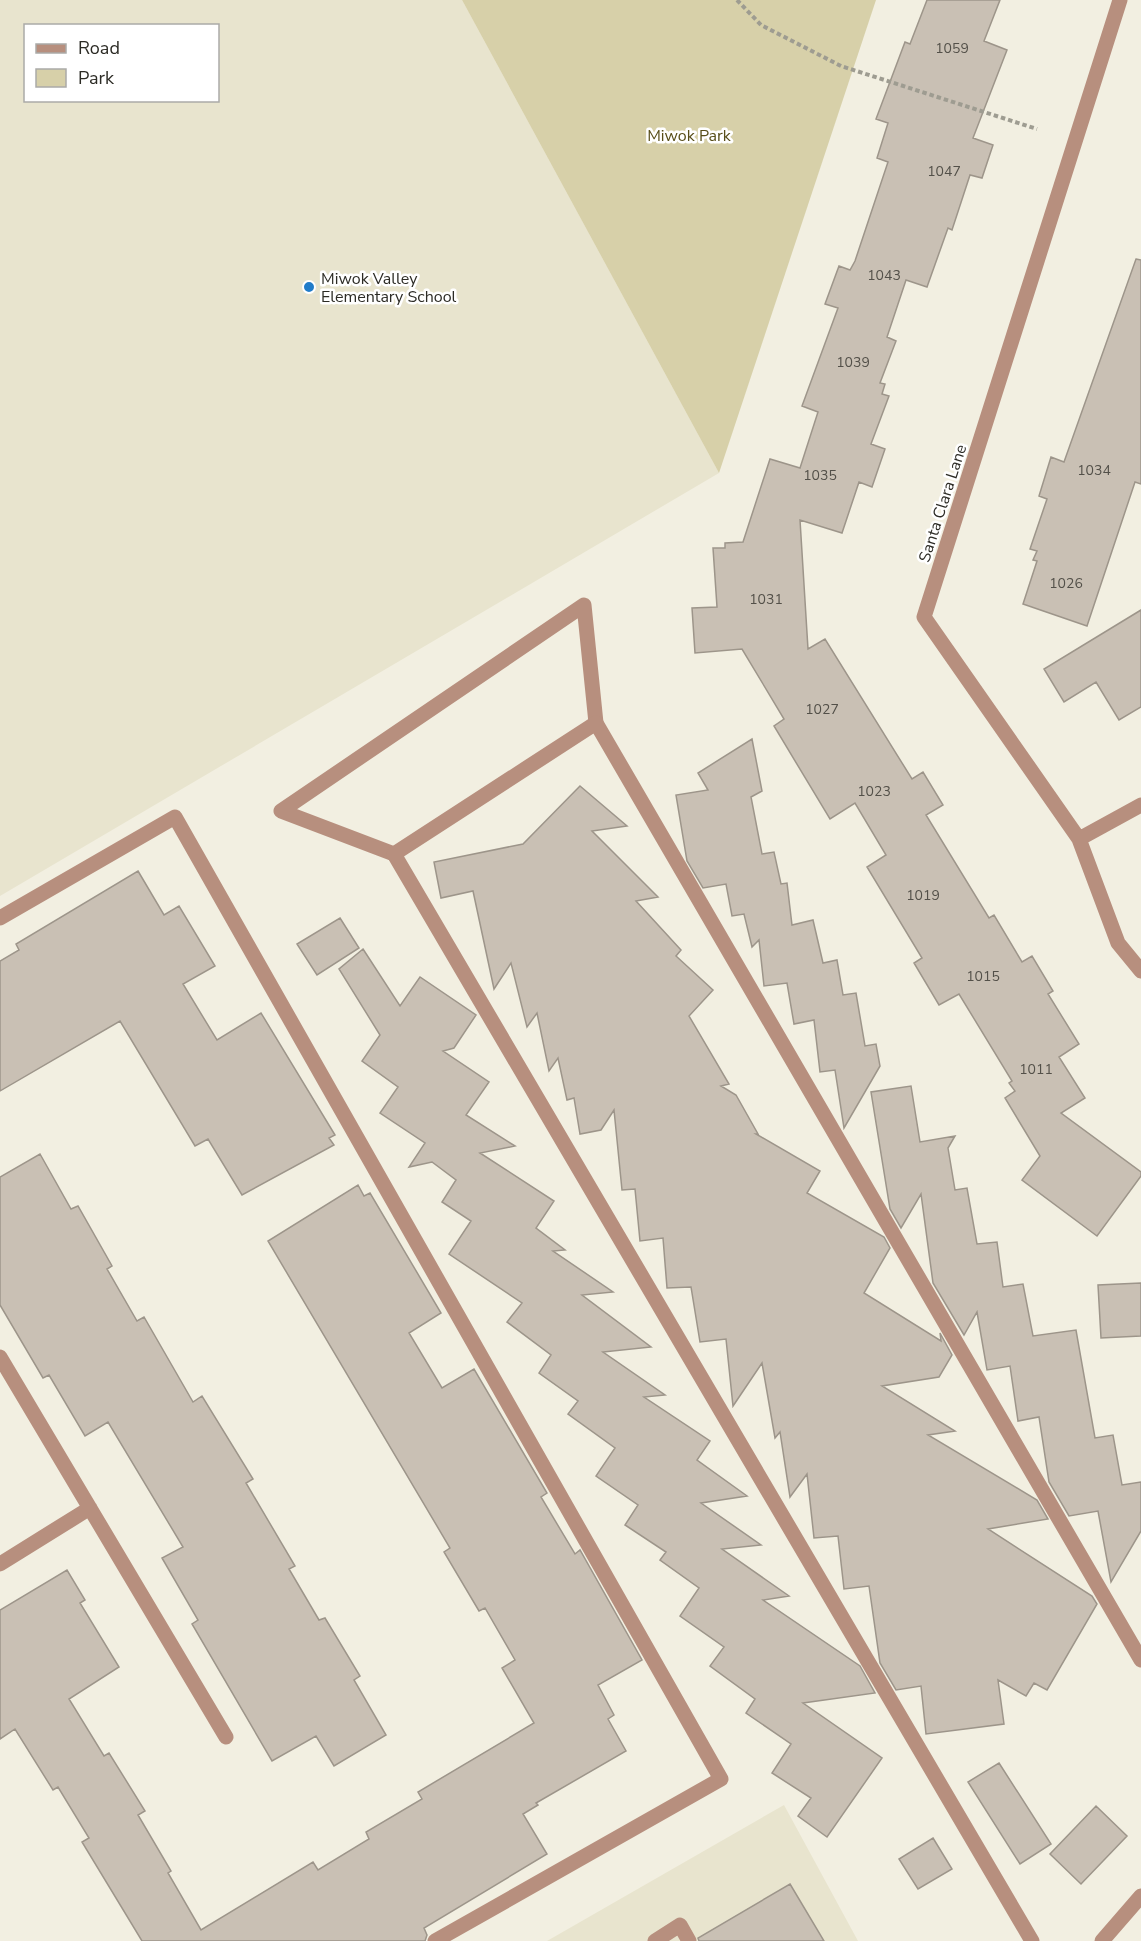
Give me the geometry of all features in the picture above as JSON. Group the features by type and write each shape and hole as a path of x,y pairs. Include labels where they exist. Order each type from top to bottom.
{"street":[{"name":"Santa Clara Lane","path":"1120,0 924,617 1079,839 1118,943 1141,971"},
{"path":"1032,1941 394,854 281,811 584,605 596,723 1141,1660"},
{"path":"394,854 596,723"},
{"path":"1079,839 1141,805"},
{"path":"0,918 175,817 721,1779 435,1941"},
{"path":"0,1357 226,1737"},
{"path":"0,1563 90,1508"},
{"path":"1102,1941 1141,1896"},
{"path":"655,1941 681,1925 689,1941"}],"path":[{"path":"737,0 761,25 841,66 1037,129"}],"shaded area":[{"name":"Miwok Valley Elementary School","path":"0,0 462,0 719,473 0,896"},
{"path":"784,1805 858,1941 547,1941"}],"green space":[{"name":"Miwok Park","path":"462,0 876,0 719,473"}],"building":[{"path":"927,0 1000,0 984,41 1007,50 973,138 993,145 982,178 970,175 952,230 948,228 927,287 906,280 887,337 896,341 880,383 885,384 882,394 889,396 871,444 885,449 872,487 859,482 842,533 800,520 808,649 825,639 912,779 923,772 943,805 926,815 989,918 994,915 1022,962 1032,956 1053,991 1048,994 1079,1044 1059,1057 1085,1098 1061,1113 1141,1172 1141,1176 1097,1236 1022,1180 1040,1156 1005,1098 1015,1091 1009,1083 1012,1081 959,994 939,1005 914,963 922,958 867,867 886,855 855,803 830,819 774,726 784,719 742,649 695,653 692,608 717,607 713,548 725,548 725,543 743,542 770,459 800,468 818,412 802,406 838,308 825,304 839,266 850,270 855,261 888,162 877,158 888,123 876,119 905,42 910,44"},
{"path":"1136,259 1141,260 1141,484 1135,482 1087,626 1023,604 1037,561 1033,560 1037,551 1030,549 1047,499 1039,496 1051,457 1064,462"},
{"path":"1141,610 1141,707 1119,720 1096,682 1064,702 1044,669"},
{"path":"752,739 762,791 751,797 762,854 774,852 781,884 787,883 792,925 813,920 823,963 837,960 843,995 856,993 865,1046 876,1044 880,1066 844,1128 835,1070 820,1072 814,1020 794,1024 787,983 764,986 759,940 752,947 744,914 732,916 726,884 703,888 687,861 676,795 708,790 698,773"},
{"path":"580,786 627,826 592,831 658,897 636,901 681,950 676,956 713,990 689,1016 729,1084 721,1086 736,1095 758,1134 756,1134 820,1171 807,1193 884,1237 890,1248 864,1293 941,1341 940,1333 952,1355 939,1377 882,1386 955,1431 928,1435 1037,1500 1048,1519 988,1529 1092,1596 1097,1604 1047,1690 1034,1683 1026,1696 998,1680 1004,1724 926,1734 921,1686 896,1690 880,1663 869,1586 844,1589 838,1536 814,1538 807,1474 790,1497 780,1432 775,1438 762,1363 733,1406 726,1339 700,1342 691,1287 667,1288 663,1238 640,1241 635,1189 622,1190 614,1110 601,1130 580,1134 574,1098 567,1100 558,1058 549,1071 537,1013 527,1027 511,963 494,989 473,891 441,898 434,862 523,844"},
{"path":"138,871 164,915 179,906 215,966 183,984 217,1040 261,1013 335,1135 329,1138 334,1145 242,1195 208,1139 195,1146 120,1021 0,1091 0,961 19,950 16,944"},
{"path":"340,918 359,948 317,975 297,944"},
{"path":"363,949 400,1006 420,977 476,1015 454,1048 443,1051 489,1082 466,1115 515,1146 480,1153 554,1201 536,1228 565,1250 553,1251 613,1292 582,1295 651,1347 603,1352 665,1395 644,1397 710,1441 697,1460 747,1496 701,1503 761,1545 722,1549 789,1596 763,1600 860,1666 875,1693 803,1703 882,1758 827,1837 798,1816 811,1798 772,1773 791,1744 746,1713 755,1699 710,1666 724,1647 680,1616 699,1588 660,1560 666,1552 625,1525 638,1505 596,1476 615,1448 568,1414 578,1401 539,1373 551,1355 507,1322 522,1303 449,1254 471,1221 442,1202 456,1180 432,1162 409,1167 425,1143 380,1113 398,1087 362,1061 380,1035 339,969"},
{"path":"911,1086 920,1142 955,1136 948,1148 955,1190 967,1188 977,1244 997,1242 1003,1287 1023,1284 1033,1336 1076,1330 1095,1438 1113,1435 1122,1485 1141,1482 1141,1531 1111,1582 1098,1511 1069,1516 1049,1482 1039,1417 1018,1421 1010,1366 987,1370 977,1312 964,1335 933,1283 921,1194 901,1228 890,1209 871,1092"},
{"path":"40,1154 71,1209 78,1206 112,1266 107,1269 137,1321 144,1317 193,1402 202,1396 253,1479 246,1483 295,1566 289,1569 319,1620 325,1618 360,1676 354,1680 386,1735 334,1766 316,1736 272,1761 192,1624 198,1620 162,1558 183,1547 108,1422 85,1436 49,1375 43,1378 0,1305 0,1177"},
{"path":"358,1185 364,1196 370,1193 441,1313 409,1333 442,1388 474,1369 547,1493 541,1497 575,1554 580,1550 642,1660 598,1685 614,1715 608,1719 626,1751 536,1803 538,1805 523,1814 547,1854 424,1928 427,1935 425,1941 142,1941 82,1842 89,1838 58,1787 53,1790 15,1729 0,1739 0,1610 67,1570 85,1600 80,1603 119,1667 69,1699 104,1756 109,1753 145,1811 138,1815 171,1871 168,1873 201,1930 313,1862 318,1870 369,1839 366,1832 422,1799 418,1792 534,1723 502,1668 515,1660 485,1608 479,1611 444,1552 450,1548 268,1241"},
{"path":"1141,1283 1141,1336 1101,1338 1098,1285"},
{"path":"999,1763 1051,1844 1020,1864 968,1782"},
{"path":"1096,1806 1127,1836 1081,1884 1050,1854"},
{"path":"933,1838 952,1869 918,1889 899,1859"},
{"path":"790,1884 824,1941 699,1941 698,1938"}],"place":[{"name":"Miwok Valley Elementary School","path":"309,287"}]}
